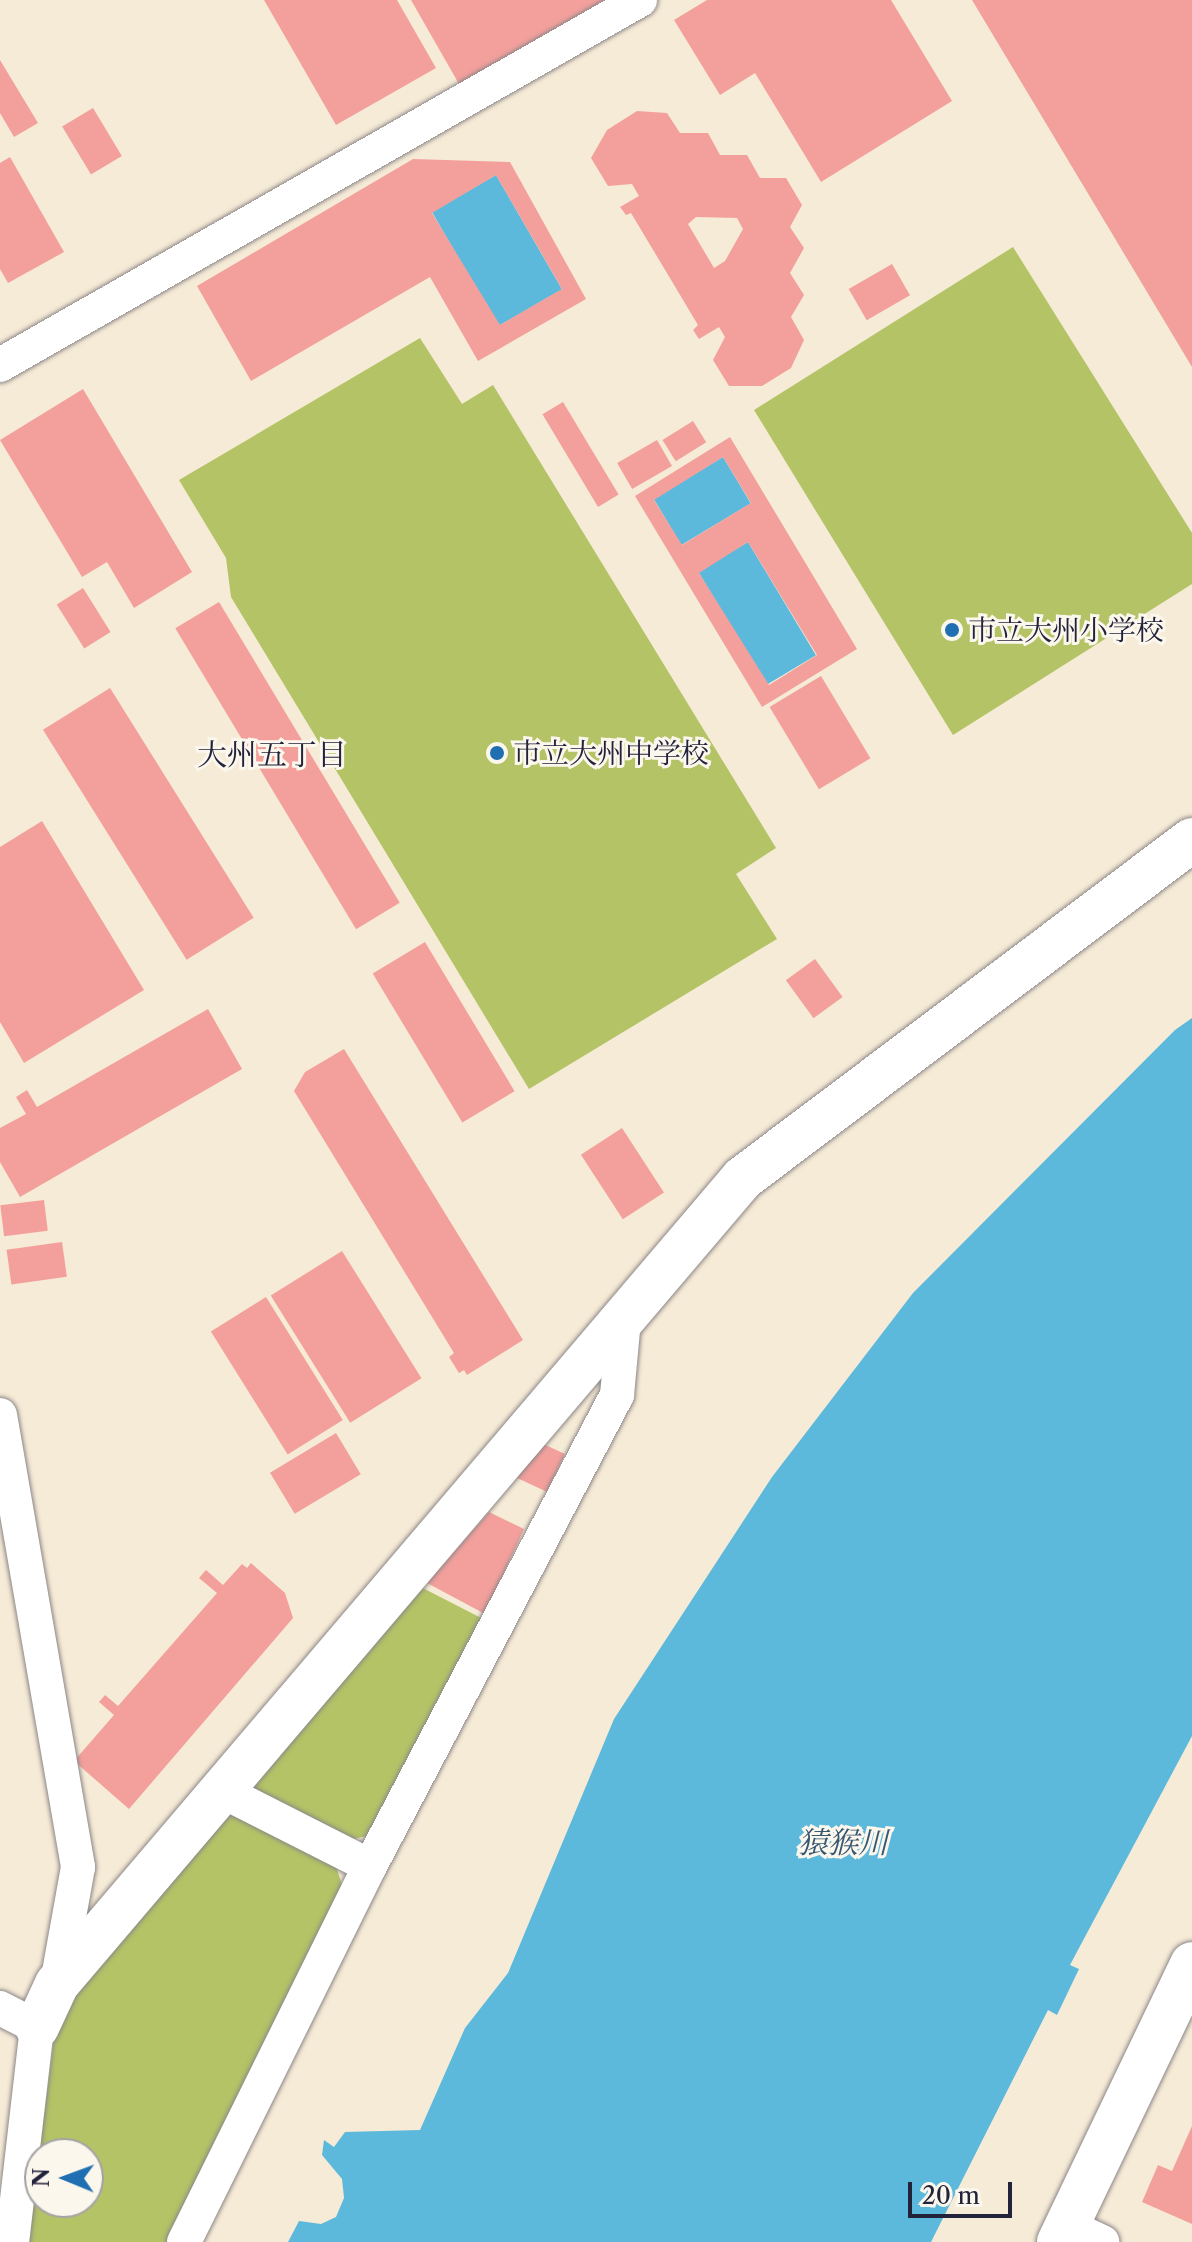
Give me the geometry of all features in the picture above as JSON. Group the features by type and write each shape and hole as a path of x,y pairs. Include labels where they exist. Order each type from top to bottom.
{"street":[{"path":"0,365 640,0"},
{"path":"12,2242 18,2017 57,1984 743,1178 1192,840"},
{"path":"184,2242 370,1866 617,1395 624,1319"},
{"path":"0,1415 78,1867 57,1984"},
{"path":"222,1791 370,1866"},
{"path":"1076,2237 1192,1964"}],"green space":[{"path":"1013,247 1192,533 1192,584 953,735 754,410"},
{"path":"420,338 462,404 493,385 776,848 736,874 777,939 529,1089 231,597 226,558 179,480"},
{"path":"413,1583 487,1621 368,1836 353,1839 251,1790"},
{"path":"240,1812 335,1863 342,1885 170,2242 27,2242 30,2218 104,2218 104,2138 41,2138 55,2032 71,1991 219,1815"}],"water":[{"path":"496,175 562,289 498,326 432,212"},
{"path":"723,457 751,503 681,545 654,499"},
{"path":"748,542 816,655 766,685 698,572"},
{"name":"猿猴川","path":"1192,1018 1192,1736 1070,1965 1079,1969 1057,2015 1048,2010 931,2242 288,2242 299,2221 321,2224 336,2217 344,2198 342,2179 322,2155 324,2140 334,2147 345,2132 420,2130 465,2028 508,1973 614,1719 772,1477 913,1293 1175,1030"}],"building":[{"path":"264,0 397,0 436,68 336,125"},
{"path":"411,0 623,0 463,91"},
{"path":"707,0 891,0 952,101 821,182 755,73 720,95 674,20"},
{"path":"972,0 1192,0 1192,367"},
{"path":"0,60 38,123 14,137 0,113"},
{"path":"93,108 122,156 91,175 62,127"},
{"path":"637,111 667,113 680,133 708,133 720,155 747,155 760,178 786,178 802,205 790,227 804,248 790,273 804,295 791,317 804,340 791,368 762,386 729,386 713,360 725,337 719,327 699,339 693,330 698,325 631,213 626,215 620,207 639,196 632,184 608,186 591,158 607,130","holes":["696,217 737,218 743,229 725,261 714,268 688,224"]},
{"path":"10,157 64,252 8,283 0,269 0,163"},
{"path":"413,159 510,162 586,299 478,361 430,277 251,381 197,286","holes":["496,175 562,289 500,325 432,213"]},
{"path":"892,264 910,295 867,320 849,289"},
{"path":"83,389 192,572 134,608 107,562 82,577 0,440"},
{"path":"563,402 619,495 598,507 542,414"},
{"path":"693,421 706,442 676,461 662,440"},
{"path":"730,437 857,649 762,707 635,496","holes":["723,457 751,503 682,545 654,500","748,542 817,655 769,685 699,573"]},
{"path":"657,440 672,466 632,489 617,463"},
{"path":"83,588 111,632 84,649 57,604"},
{"path":"219,602 400,903 356,929 175,628"},
{"path":"821,676 870,758 819,789 770,707"},
{"path":"110,688 254,918 187,960 43,730"},
{"path":"42,821 144,990 24,1063 0,1022 0,847"},
{"path":"425,942 515,1091 462,1123 373,973"},
{"path":"815,959 843,997 814,1018 786,980"},
{"path":"208,1009 242,1069 20,1197 0,1162 0,1128 26,1114 16,1097 27,1090 37,1107"},
{"path":"344,1049 523,1340 467,1375 464,1370 459,1373 449,1357 454,1353 294,1091 305,1072"},
{"path":"622,1128 664,1193 623,1219 581,1155"},
{"path":"44,1200 48,1231 4,1236 0,1205"},
{"path":"62,1242 67,1277 11,1284 7,1250"},
{"path":"342,1251 421,1378 350,1423 271,1296"},
{"path":"266,1297 343,1420 288,1454 211,1331"},
{"path":"336,1433 361,1474 295,1514 270,1473"},
{"path":"535,1440 565,1454 547,1492 517,1478"},
{"path":"489,1512 524,1529 485,1614 427,1583"},
{"path":"251,1563 285,1593 293,1618 129,1809 74,1761 114,1715 99,1702 105,1695 118,1706 217,1593 199,1578 206,1570 223,1585 242,1564 247,1568"},
{"path":"1192,2126 1192,2224 1142,2202 1158,2165 1172,2171"}],"place":[{"name":"市立大州小学校","path":"952,630"},
{"name":"市立大州中学校","path":"497,753"}],"district":[{"name":"大州五丁目","path":"272,755"}]}
